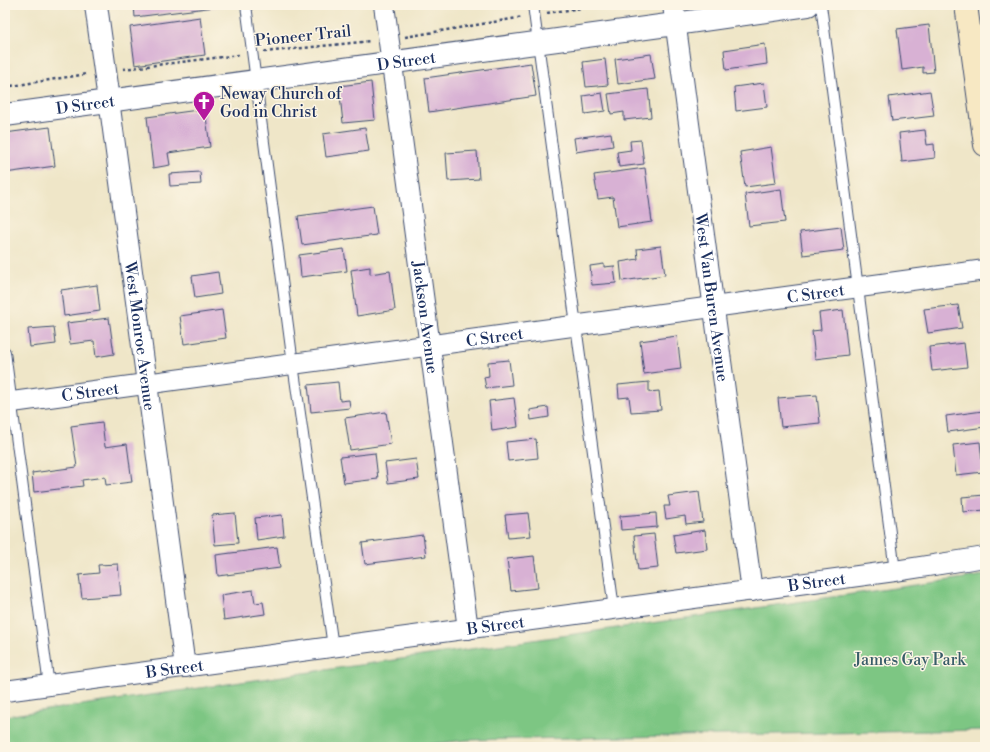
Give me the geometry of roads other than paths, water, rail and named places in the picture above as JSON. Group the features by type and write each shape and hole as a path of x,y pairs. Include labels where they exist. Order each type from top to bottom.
{"main road":[{"path":"966,5 985,145"}],"street":[{"name":"West Monroe Avenue","path":"96,5 185,667"},
{"name":"Jackson Avenue","path":"384,5 468,629"},
{"name":"D Street","path":"5,115 538,43 674,15 808,5"},
{"name":"West Van Buren Avenue","path":"674,15 752,591"},
{"name":"C Street","path":"8,402 985,270"},
{"name":"B Street","path":"5,692 752,591 985,557"}],"lane":[{"path":"246,5 293,364 333,647"},
{"path":"821,5 895,571"},
{"path":"534,10 614,609"},
{"path":"5,352 8,402 49,686"}],"place":[{"name":"Neway Church of God in Christ","path":"204,122"}],"park label":[{"name":"James Gay Park","path":"910,659"}]}
